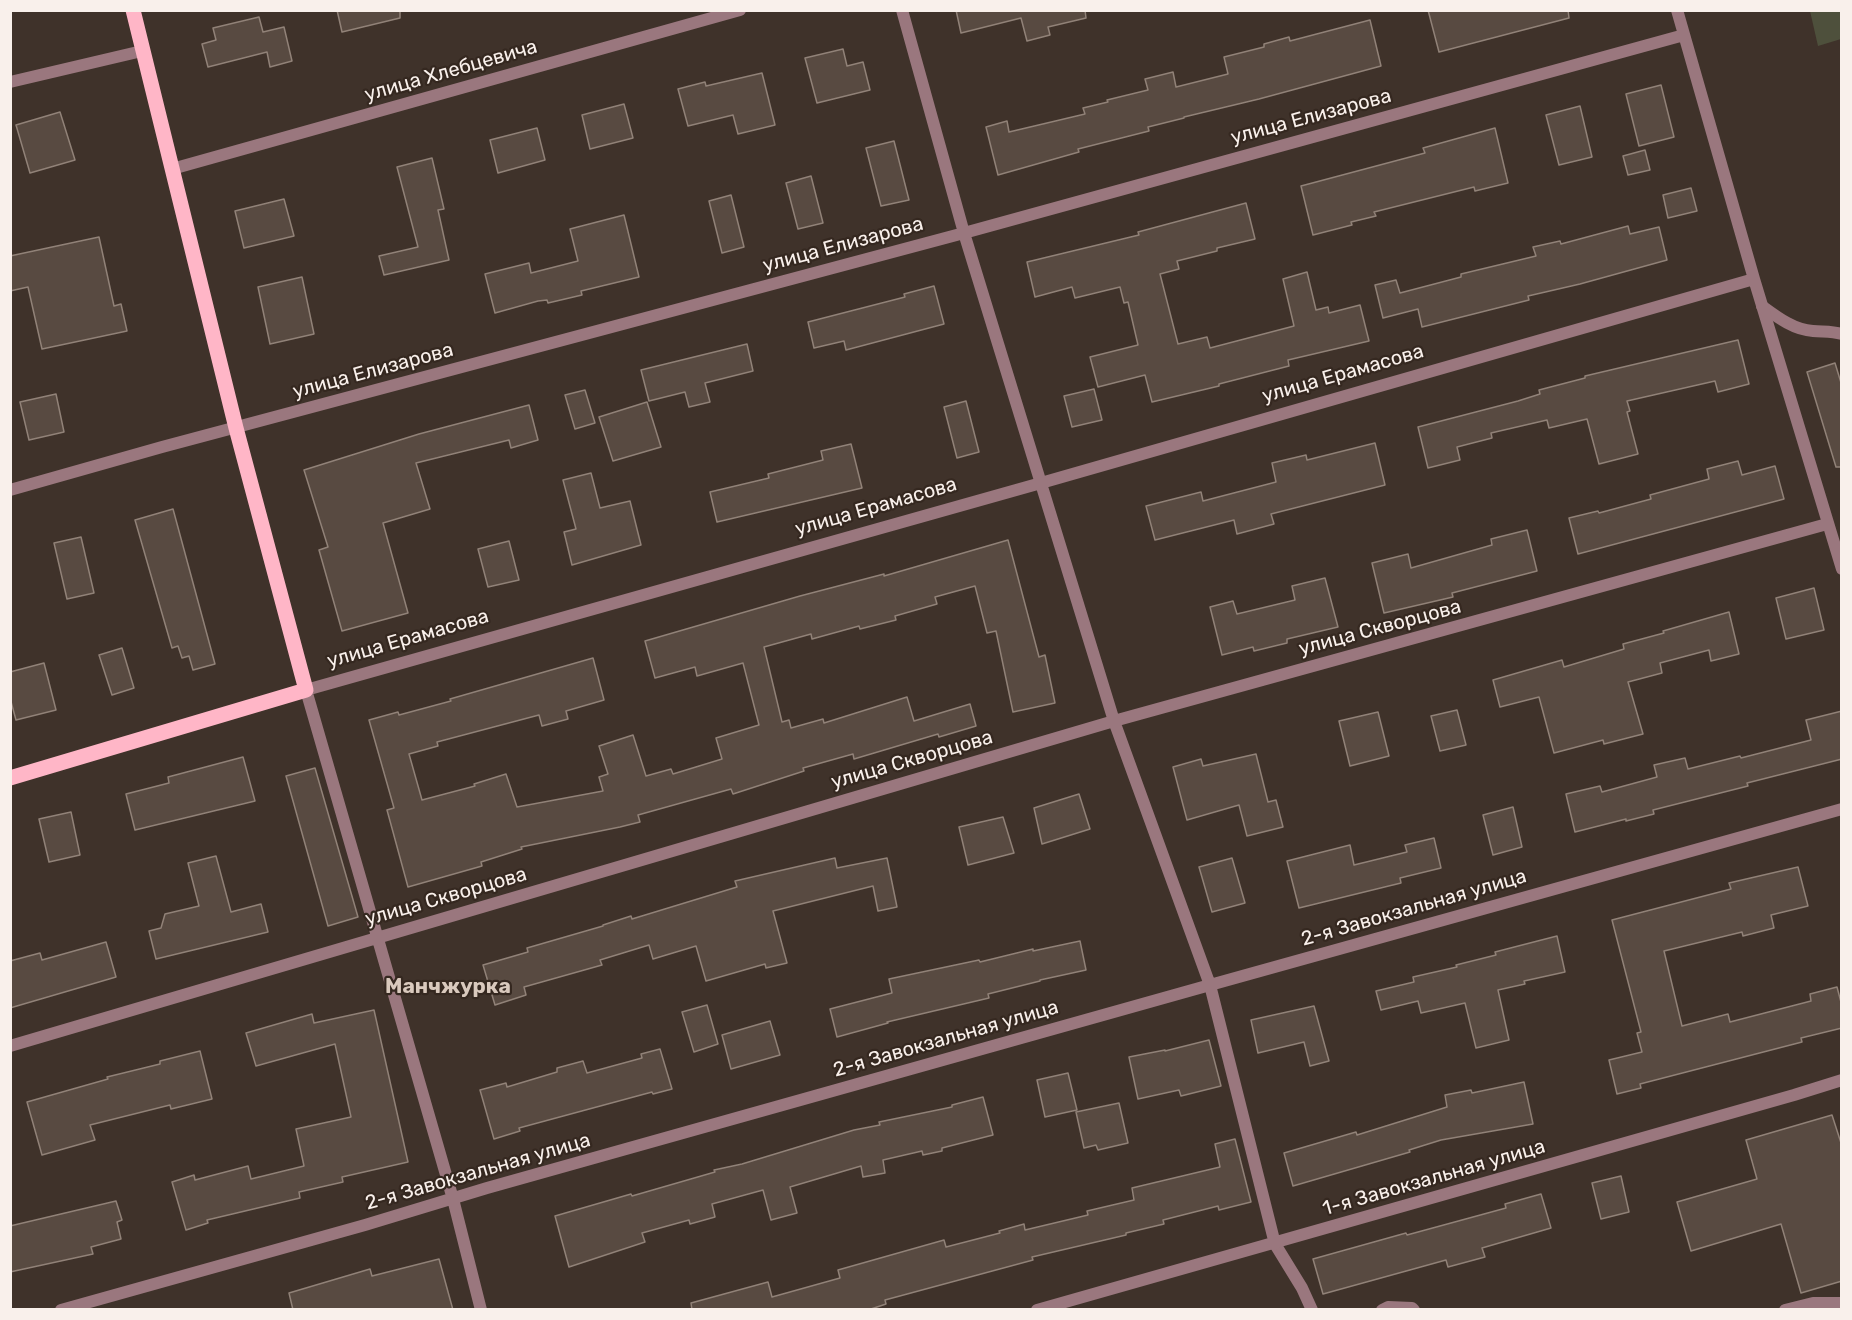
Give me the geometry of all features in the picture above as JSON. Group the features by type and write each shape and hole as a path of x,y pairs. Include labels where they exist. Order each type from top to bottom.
{"main road":[{"path":"133,10 236,428 306,690"},
{"name":"улица Ерамасова","path":"10,778 306,690"}],"street":[{"name":"улица Хлебцевича","path":"172,170 740,10"},
{"path":"902,10 964,233 1114,721 1210,985 1275,1244 1302,1288 1312,1310"},
{"path":"1677,10 1754,279 1842,569"},
{"name":"улица Елизарова","path":"10,490 964,233 1684,35"},
{"path":"10,82 142,51"},
{"name":"улица Ерамасова","path":"306,690 1754,279"},
{"path":"1762,306 1782,321 1811,331 1842,334"},
{"name":"улица Скворцова","path":"10,1046 1114,721 1827,524"},
{"path":"306,690 453,1199 481,1310"},
{"name":"2-я Завокзальная улица","path":"61,1310 1842,809"},
{"name":"1-я Завокзальная улица","path":"1037,1310 1275,1244 1842,1080"},
{"path":"1785,1310 1813,1303 1842,1303"},
{"path":"1382,1310 1388,1307 1414,1310"}],"green space":[{"path":"1810,11 1841,11 1841,39 1818,46"}],"building":[{"path":"337,10 400,10 400,18 342,32"},
{"path":"956,10 1085,10 1086,18 1048,27 1050,35 1027,41 1021,18 961,33"},
{"path":"1428,10 1568,10 1569,18 1439,52"},
{"path":"259,17 263,32 284,27 292,61 270,67 267,52 208,67 202,44 216,40 213,28"},
{"path":"1370,20 1381,66 1148,127 1149,131 1078,149 1079,152 998,175 986,127 1007,121 1009,132 1085,114 1083,108 1148,90 1145,79 1173,72 1176,87 1228,74 1224,57 1264,47 1264,44 1289,37 1290,41"},
{"path":"843,49 847,66 863,62 870,90 817,103 805,58"},
{"path":"762,73 775,125 738,134 733,115 688,126 678,89 705,82 706,86"},
{"path":"1661,85 1674,137 1639,146 1626,94"},
{"path":"624,104 633,138 590,149 582,115"},
{"path":"1580,106 1592,157 1559,165 1546,115"},
{"path":"60,112 75,160 30,173 16,125"},
{"path":"537,128 545,160 498,173 490,140"},
{"path":"1495,128 1508,183 1475,191 1474,187 1374,212 1376,216 1313,235 1301,186 1425,153 1423,148"},
{"path":"894,141 909,200 881,206 866,148"},
{"path":"1645,150 1650,170 1628,175 1623,156"},
{"path":"432,158 444,209 438,210 449,260 384,275 379,256 418,247 397,167"},
{"path":"811,176 823,223 798,229 786,183"},
{"path":"1691,188 1697,211 1668,218 1663,195"},
{"path":"731,195 744,247 722,253 709,201"},
{"path":"284,199 294,236 244,248 235,211"},
{"path":"1246,203 1255,239 1177,261 1179,269 1160,274 1178,344 1207,337 1210,348 1294,326 1283,279 1307,272 1316,310 1328,307 1329,313 1360,305 1369,341 1288,360 1289,366 1152,402 1145,375 1098,387 1090,357 1138,345 1128,302 1124,303 1120,287 1075,298 1072,287 1035,297 1027,262 1139,235 1138,232"},
{"path":"624,215 639,277 581,291 582,295 548,303 547,300 538,301 495,313 485,274 529,263 531,273 578,261 570,229"},
{"path":"1628,226 1630,234 1659,227 1667,260 1528,296 1529,300 1422,327 1418,309 1383,318 1375,285 1396,280 1400,293 1461,277 1461,274 1536,256 1533,247 1560,241 1561,244"},
{"path":"99,237 114,306 121,304 127,331 42,349 28,287 10,291 10,256"},
{"path":"302,277 314,334 270,344 258,287"},
{"path":"934,286 944,324 846,350 844,341 814,348 808,322 905,297 904,294"},
{"path":"1738,340 1749,384 1718,392 1715,381 1627,401 1630,411 1627,412 1638,454 1599,464 1587,419 1549,428 1547,420 1491,433 1492,438 1457,447 1460,460 1428,468 1418,427 1518,401 1540,394 1539,390 1585,378 1585,376"},
{"path":"747,344 753,371 705,383 710,402 689,407 685,392 649,401 641,370"},
{"path":"1835,363 1842,386 1842,467 1836,467 1807,372"},
{"path":"1094,389 1102,420 1072,427 1064,396"},
{"path":"585,390 595,423 575,429 565,395"},
{"path":"56,394 64,432 29,440 20,402"},
{"path":"966,401 979,452 957,458 944,407"},
{"path":"647,402 661,447 613,461 599,417"},
{"path":"529,405 538,440 511,448 509,440 416,463 430,509 383,523 408,613 342,631 319,550 328,547 304,470 419,434"},
{"path":"1375,443 1385,485 1271,514 1274,524 1237,534 1234,520 1155,540 1146,506 1201,492 1203,501 1276,482 1272,463 1306,455 1307,460"},
{"path":"851,444 862,488 717,522 710,492 769,478 768,474 823,460 821,451"},
{"path":"1738,461 1742,475 1775,466 1784,499 1578,554 1569,518 1598,511 1599,513 1651,499 1650,495 1709,479 1707,469"},
{"path":"591,473 600,508 630,501 641,545 572,565 564,532 576,529 563,480"},
{"path":"173,509 215,664 193,670 189,656 182,658 178,646 172,648 135,520"},
{"path":"1527,530 1537,571 1452,593 1453,597 1384,613 1372,563 1408,554 1411,568 1492,545 1491,539"},
{"path":"81,537 94,593 67,599 54,543"},
{"path":"1008,540 1039,657 1045,655 1055,703 1013,712 996,631 987,633 975,586 935,597 937,604 895,616 896,620 860,629 859,626 812,639 811,634 764,647 782,722 789,720 791,728 823,719 824,723 907,697 914,721 970,704 976,726 939,737 938,734 854,759 853,754 803,768 804,771 733,794 731,789 638,815 640,822 521,847 522,849 481,862 482,866 408,887 387,810 394,808 369,720 398,712 399,715 451,701 450,699 593,658 604,700 566,711 568,719 542,726 539,715 437,742 438,746 409,754 422,800 475,786 474,784 506,774 517,807 603,791 599,777 608,774 599,746 633,735 646,776 671,769 673,774 722,759 716,738 759,725 743,663 697,676 695,667 655,678 645,641 800,596 884,574 884,576"},
{"path":"509,541 519,580 488,587 478,549"},
{"path":"1325,578 1338,627 1287,639 1287,643 1254,651 1253,647 1222,655 1210,607 1233,601 1237,614 1295,600 1292,586"},
{"path":"1814,588 1824,630 1786,639 1776,598"},
{"path":"1729,612 1739,654 1711,661 1709,650 1660,663 1662,673 1628,682 1643,734 1604,744 1603,740 1554,753 1539,697 1500,707 1493,680 1562,660 1564,667 1624,649 1623,644"},
{"path":"122,648 134,688 112,695 99,655"},
{"path":"44,663 56,710 16,720 10,698 10,672"},
{"path":"1457,710 1466,745 1440,751 1431,716"},
{"path":"1842,711 1842,759 1653,810 1654,814 1575,832 1566,794 1600,786 1602,792 1657,777 1654,765 1685,758 1688,769 1811,740 1806,720"},
{"path":"1378,712 1389,756 1350,766 1339,721"},
{"path":"1256,754 1268,802 1276,800 1283,827 1247,836 1239,805 1187,820 1173,767 1201,759 1203,766"},
{"path":"243,757 255,801 135,830 126,794 169,783 168,777"},
{"path":"315,768 358,917 328,926 286,776"},
{"path":"1079,794 1090,829 1042,844 1034,808"},
{"path":"1513,807 1522,847 1493,855 1483,815"},
{"path":"71,812 80,855 49,862 39,819"},
{"path":"1003,817 1014,853 968,865 959,827"},
{"path":"1434,838 1441,868 1400,878 1401,883 1299,908 1287,861 1350,845 1354,865 1407,852 1405,845"},
{"path":"216,856 231,912 261,904 268,932 156,959 149,931 161,928 165,914 199,906 188,863"},
{"path":"835,858 837,868 887,858 897,907 878,911 873,886 773,911 787,963 766,968 765,964 706,981 696,946 653,959 649,945 600,960 602,965 524,987 526,995 495,1005 483,965 528,952 527,948 631,916 632,919 737,887 735,881"},
{"path":"1232,858 1245,903 1212,912 1199,867"},
{"path":"1798,867 1808,906 1771,915 1774,928 1743,936 1742,932 1664,951 1682,1026 1728,1014 1730,1022 1811,1001 1810,994 1837,987 1842,1006 1842,1028 1801,1038 1802,1042 1640,1084 1641,1088 1617,1094 1609,1060 1642,1052 1637,1033 1641,1032 1612,920 1731,889 1729,883"},
{"path":"1557,936 1565,972 1524,981 1525,984 1498,990 1509,1040 1476,1048 1465,1003 1421,1013 1418,1001 1381,1010 1376,991 1414,982 1413,977 1457,967 1456,965 1496,955 1495,952"},
{"path":"1080,941 1086,970 1040,980 988,994 989,998 887,1022 837,1037 830,1009 892,993 889,979"},
{"path":"106,942 116,977 10,1008 10,961 40,953 42,960"},
{"path":"707,1005 718,1044 694,1052 682,1012"},
{"path":"1314,1006 1329,1061 1310,1066 1304,1042 1258,1053 1251,1020"},
{"path":"374,1010 408,1162 342,1177 343,1182 299,1192 300,1198 207,1220 208,1223 186,1230 172,1182 194,1175 195,1180 248,1166 251,1179 304,1166 296,1129 351,1117 335,1044 256,1066 246,1033 312,1014 314,1023"},
{"path":"770,1021 780,1055 731,1069 722,1035"},
{"path":"1209,1040 1221,1086 1181,1096 1179,1090 1138,1099 1129,1057"},
{"path":"660,1049 672,1089 653,1094 652,1092 519,1128 520,1131 494,1139 480,1090 506,1083 507,1087 557,1072 557,1068 583,1061 587,1073 642,1058 641,1054"},
{"path":"200,1051 212,1099 171,1109 170,1105 90,1125 95,1140 42,1155 27,1102"},
{"path":"1068,1073 1077,1110 1045,1117 1037,1080"},
{"path":"1524,1082 1533,1124 1441,1140 1409,1150 1410,1152 1293,1186 1284,1153 1356,1132 1357,1135 1447,1107 1445,1095 1471,1090 1472,1093"},
{"path":"983,1097 993,1135 942,1148 942,1151 923,1155 922,1151 883,1160 885,1173 863,1177 861,1166 790,1187 797,1213 771,1220 763,1190 712,1204 715,1217 690,1224 689,1220 642,1233 645,1242 569,1267 555,1216 631,1194 632,1196 854,1130 880,1125 879,1122 952,1107 952,1105"},
{"path":"1119,1103 1128,1143 1098,1150 1096,1145 1084,1148 1076,1112"},
{"path":"1832,1115 1842,1146 1842,1281 1801,1293 1781,1224 1691,1251 1677,1202 1757,1179 1746,1140"},
{"path":"1235,1139 1251,1202 1219,1210 1218,1206 1163,1220 1164,1224 1126,1233 1126,1235 1032,1257 1033,1260 885,1300 886,1304 868,1310 692,1310 691,1303 768,1282 772,1297 840,1278 838,1270 944,1240 946,1247 1000,1233 999,1231 1024,1224 1025,1230 1088,1215 1087,1211 1134,1200 1132,1188 1220,1167 1215,1144"},
{"path":"1621,1176 1629,1212 1601,1219 1592,1183"},
{"path":"1541,1194 1551,1228 1482,1248 1485,1257 1448,1267 1446,1260 1323,1294 1313,1259 1506,1208 1505,1204"},
{"path":"116,1201 122,1220 117,1222 121,1239 91,1247 93,1254 10,1272 10,1226"},
{"path":"439,1259 453,1310 293,1310 289,1293 370,1269 372,1276"}],"district":[{"name":"Манчжурка","path":"448,987"}]}
